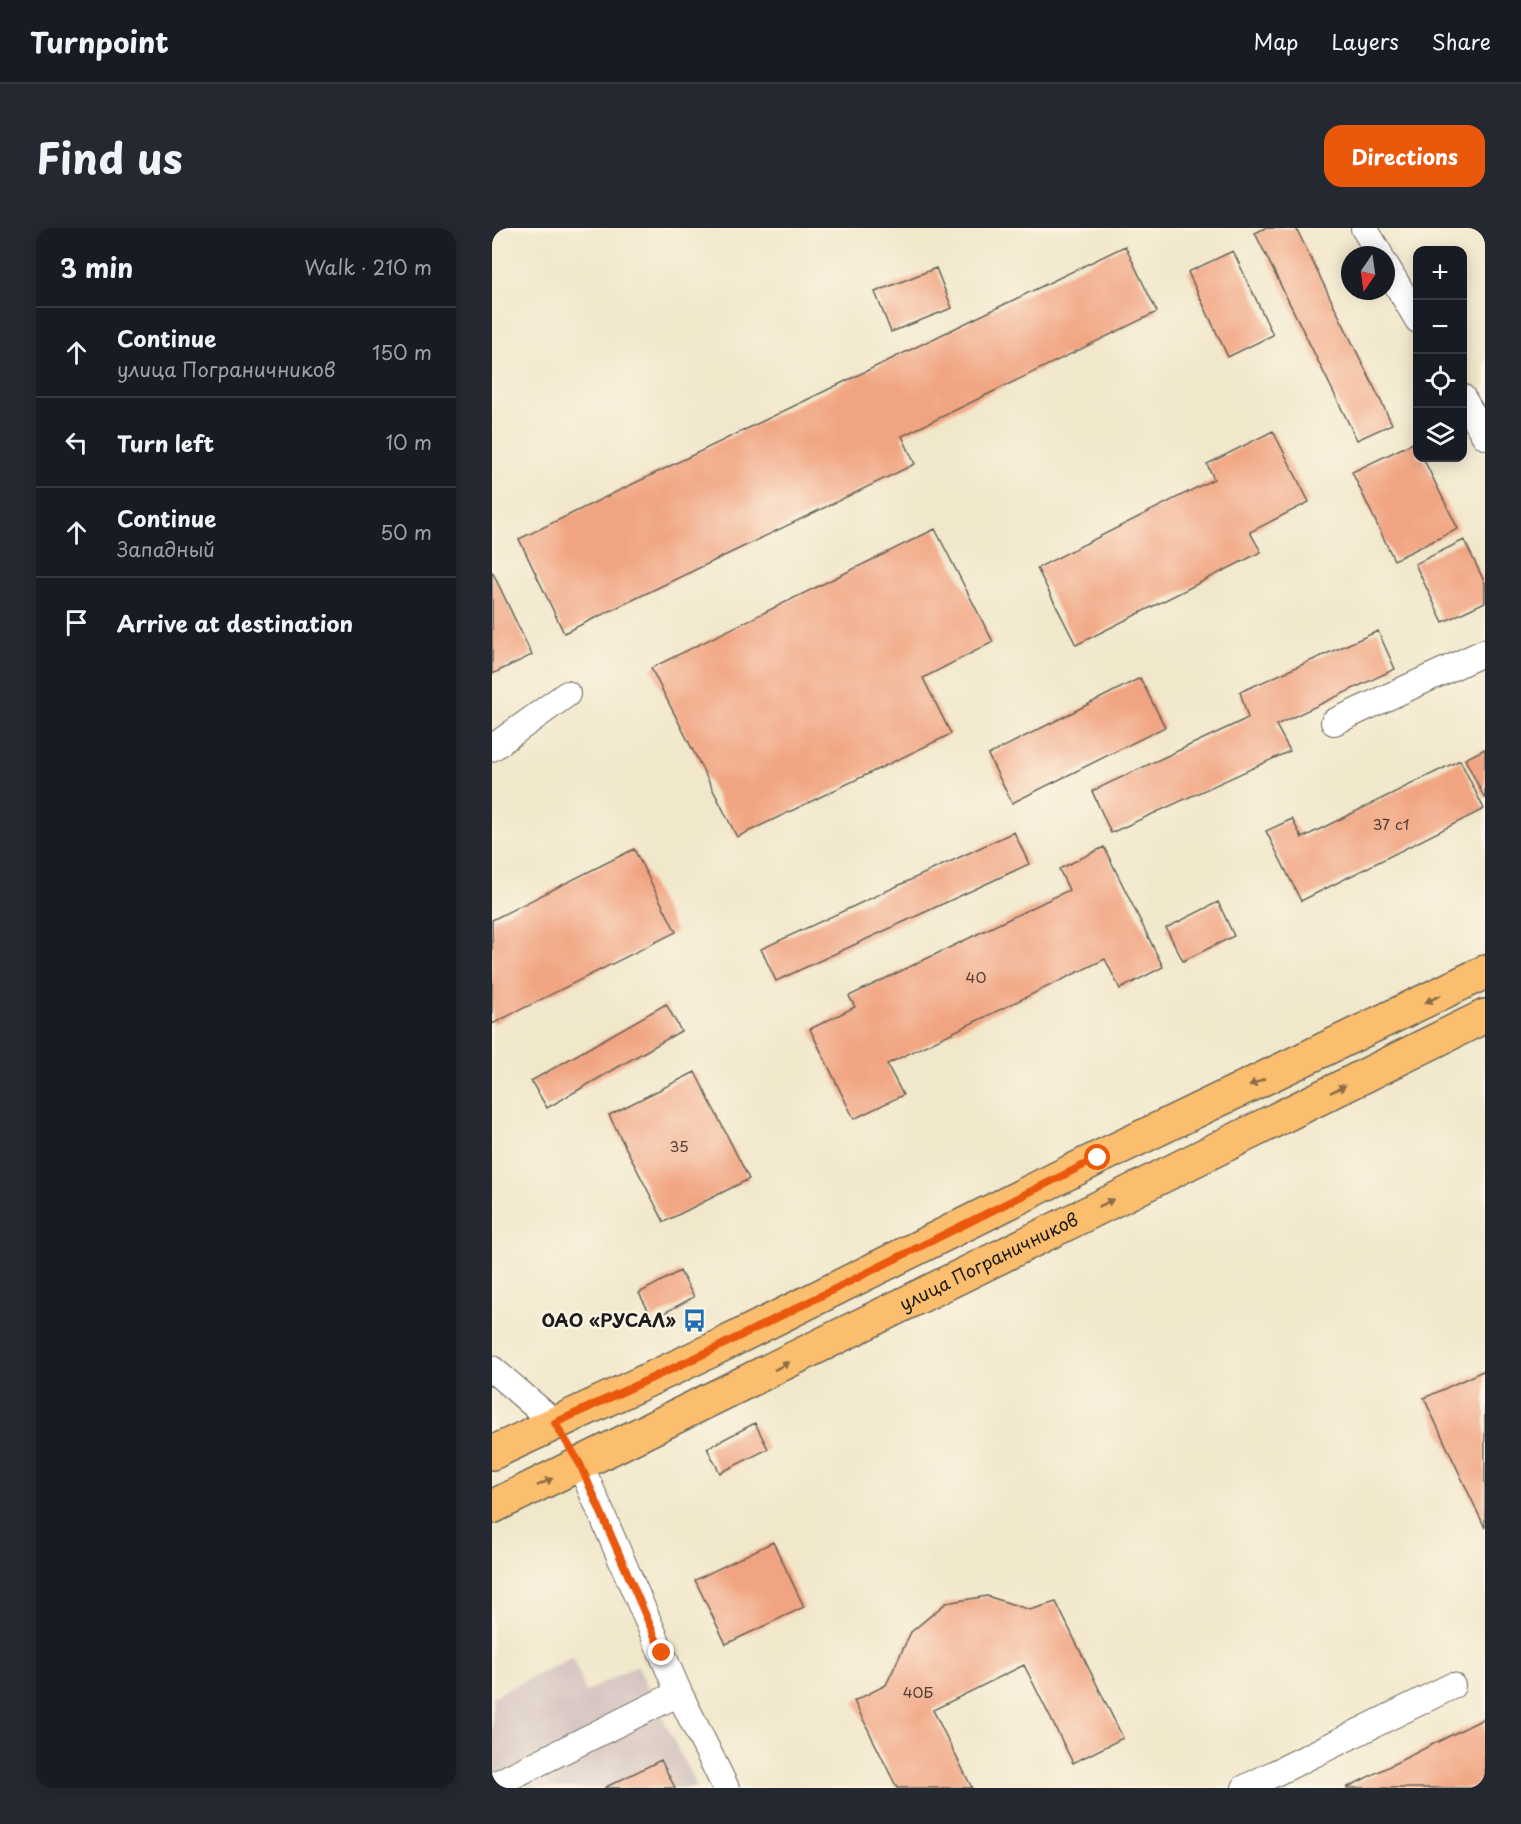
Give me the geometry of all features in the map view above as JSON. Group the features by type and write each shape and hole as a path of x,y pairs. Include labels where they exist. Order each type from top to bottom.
{"main road":[{"path":"492,1453 710,1351 1098,1158 1485,972"},
{"name":"улица Пограничников","path":"492,1507 730,1392 1131,1190 1485,1016"},
{"path":"555,1423 580,1464"}],"lane":[{"path":"1364,228 1375,246"},
{"path":"1395,281 1413,312"},
{"path":"1467,405 1485,436"},
{"path":"1334,722 1485,652"},
{"path":"492,748 567,694"},
{"path":"492,1369 555,1423"},
{"path":"580,1464 680,1693 726,1788"},
{"path":"1245,1788 1452,1686"},
{"path":"492,1786 680,1693"}],"shaded area":[{"path":"573,1657 586,1692 637,1665 697,1788 492,1788 492,1697"}],"building":[{"path":"1265,228 1296,228 1392,424 1357,440 1255,233"},
{"path":"1125,246 1157,312 902,436 915,464 564,633 519,539"},
{"path":"1233,251 1273,335 1228,357 1188,272"},
{"path":"936,268 952,308 891,332 875,292"},
{"path":"1273,431 1309,502 1250,532 1261,552 1076,645 1037,568 1214,479 1207,464"},
{"path":"1413,443 1413,462 1425,462 1458,529 1394,560 1352,472"},
{"path":"935,529 993,642 923,678 951,734 737,837 651,668"},
{"path":"1464,540 1485,583 1485,602 1443,622 1415,564"},
{"path":"492,571 532,655 492,674"},
{"path":"1378,631 1395,669 1276,725 1290,751 1111,833 1092,791 1248,718 1240,692"},
{"path":"1140,678 1165,727 1012,803 988,755"},
{"path":"1485,749 1485,799 1465,759"},
{"path":"1460,760 1484,809 1301,901 1266,831 1292,819 1302,838"},
{"path":"1014,832 1029,864 776,981 761,949"},
{"path":"1104,847 1163,967 1120,989 1105,959 887,1064 903,1095 854,1119 810,1029 855,1007 849,996 1069,890 1059,869"},
{"path":"634,849 676,932 492,1024 492,920"},
{"path":"1218,902 1234,936 1183,961 1166,928"},
{"path":"666,1004 681,1031 547,1108 531,1081"},
{"path":"695,1072 749,1179 664,1222 609,1115"},
{"path":"680,1271 694,1297 653,1319 639,1293"},
{"path":"1485,1370 1485,1528 1424,1398"},
{"path":"755,1423 768,1449 720,1473 707,1448"},
{"path":"773,1542 804,1607 726,1644 695,1580"},
{"path":"987,1596 1030,1610 1056,1602 1123,1738 1073,1763 1024,1665 933,1710 972,1788 897,1788 854,1701 886,1685 911,1632 946,1603"},
{"path":"1485,1718 1485,1788 1346,1788"},
{"path":"661,1760 675,1788 604,1788"}],"place":[{"name":"ОАО «РУСАЛ»","path":"694,1321"}],"route":[{"path":"662,1653 580,1464 555,1423 710,1351 1098,1158"}]}
